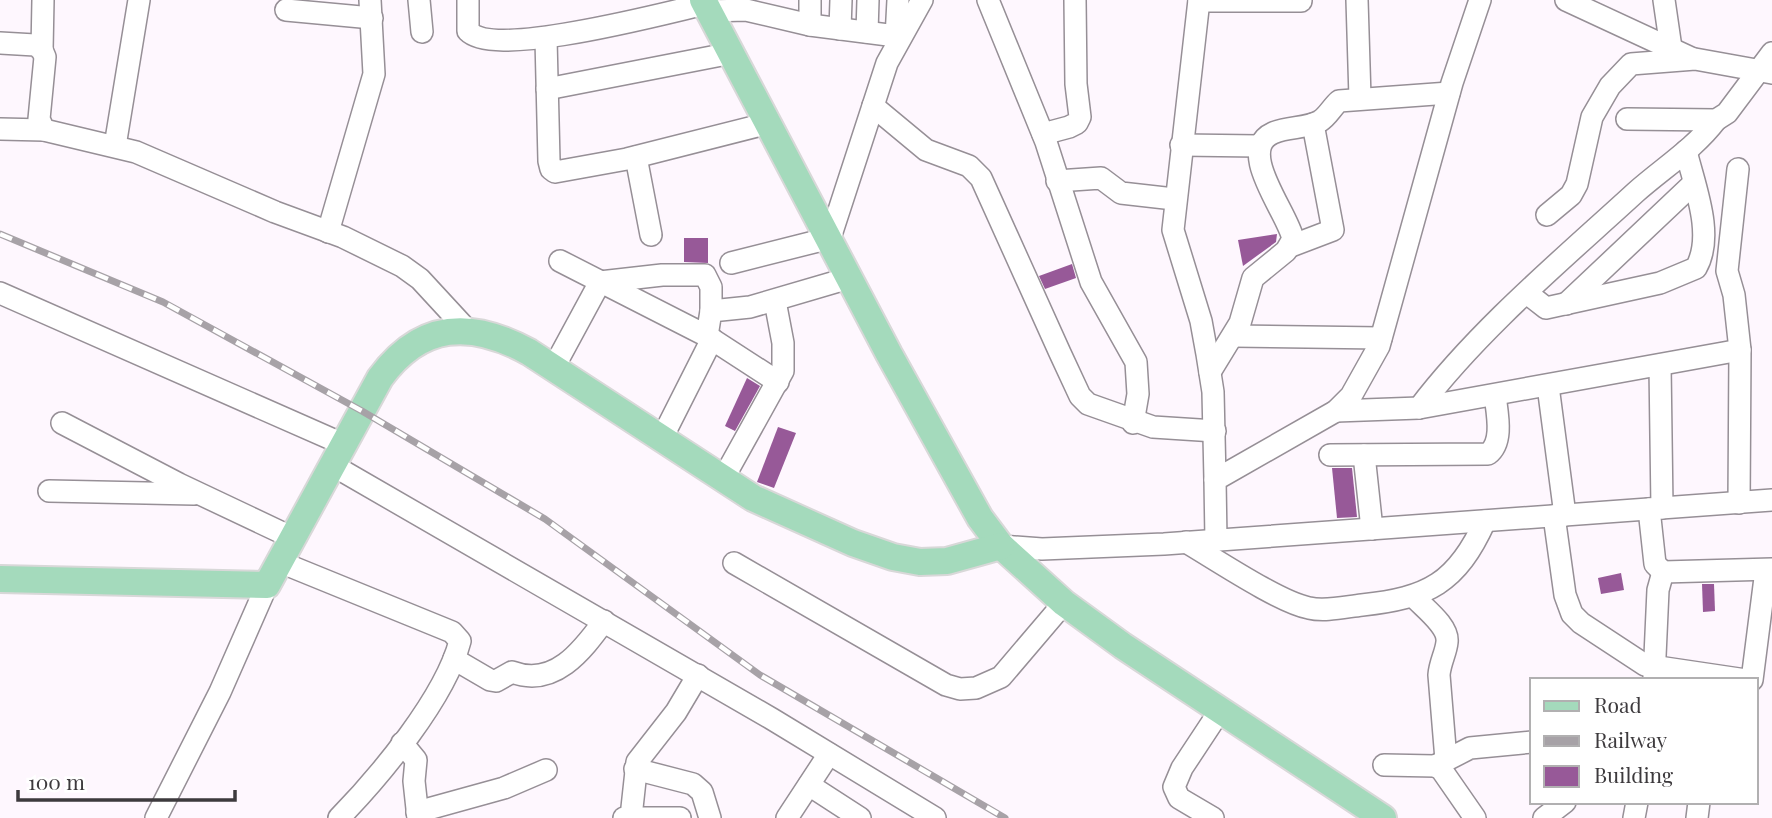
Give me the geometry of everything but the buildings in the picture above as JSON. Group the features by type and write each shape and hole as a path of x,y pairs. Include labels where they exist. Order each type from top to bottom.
{"main road":[{"path":"705,5 968,496 1001,546 1064,603 1219,712 1383,818"},
{"path":"0,579 274,573 394,359 428,337 468,331 490,333 510,341 663,436 723,479 799,521 893,557 920,562 947,561 1001,546"}],"street":[{"path":"43,0 42,50 45,57 39,119 44,130"},
{"path":"115,146 139,0"},
{"path":"419,0 422,32"},
{"path":"468,0 467,26 478,38 546,38 705,5 746,9 810,25 866,32 895,42"},
{"path":"810,0 810,25"},
{"path":"840,29 841,0"},
{"path":"866,32 868,0"},
{"path":"895,42 898,0"},
{"path":"731,263 830,238 895,42 922,0"},
{"path":"988,0 1043,134 1091,282 1136,362 1139,394 1133,422"},
{"path":"1043,134 1069,127 1077,123 1080,117 1076,84 1076,0"},
{"path":"1216,540 1215,431 1210,372 1201,321 1172,229 1199,0 1301,1"},
{"path":"1357,0 1360,98"},
{"path":"1215,480 1336,411 1364,375 1381,338 1479,0"},
{"path":"1566,0 1593,6 1695,59"},
{"path":"1664,0 1671,48"},
{"path":"286,10 371,9 374,74 328,232"},
{"path":"546,38 551,169 555,172 570,172 636,157 769,123"},
{"path":"0,43 35,46 42,50"},
{"path":"548,89 732,53"},
{"path":"1419,408 1446,372 1645,184 1727,113 1765,72 1772,53"},
{"path":"1547,215 1570,195 1577,184 1592,117 1618,75 1631,64 1695,59 1765,72"},
{"path":"1181,145 1259,146 1276,131 1313,124 1325,117 1339,101 1450,93"},
{"path":"873,106 926,150 970,166 976,172 1080,396 1096,410 1133,422 1176,431 1215,431"},
{"path":"1627,119 1716,120"},
{"path":"1210,372 1233,336 1253,278 1291,246 1334,230 1313,124"},
{"path":"0,129 44,130 115,146 169,164 242,198 328,232 402,266 420,279 468,331"},
{"path":"1259,146 1264,175 1291,231 1291,246"},
{"path":"1528,294 1541,306 1566,304 1660,283 1696,268 1703,247 1703,229 1686,151"},
{"path":"636,157 651,235"},
{"path":"1738,169 1727,271 1734,295 1740,350 1740,503"},
{"path":"1057,181 1101,178 1121,193 1174,199"},
{"path":"1566,304 1694,183"},
{"path":"560,261 709,338 778,382"},
{"path":"600,282 662,275 705,275 710,287 709,338 663,436"},
{"path":"711,311 750,307 849,278"},
{"path":"554,367 600,282"},
{"path":"0,293 339,455 604,621 935,818"},
{"path":"723,479 778,382 784,359 775,300"},
{"path":"1233,336 1381,338"},
{"path":"1336,411 1419,408 1740,350"},
{"path":"1660,365 1655,564 1663,572 1769,570 1754,678"},
{"path":"1548,386 1559,515 1560,569 1572,614 1581,624 1655,673 1715,678"},
{"path":"1330,454 1488,454 1494,450 1498,433 1496,395"},
{"path":"62,423 293,538"},
{"path":"1364,455 1372,528"},
{"path":"50,491 200,494"},
{"path":"1001,546 1042,549 1186,542 1772,500"},
{"path":"1186,542 1284,598 1309,608 1388,603 1414,597 1436,587 1454,571 1472,548 1485,521"},
{"path":"734,563 924,673 960,689 989,684 1001,677 1064,603"},
{"path":"1655,673 1658,590 1663,572"},
{"path":"156,818 220,692 274,573 452,632 460,641 454,659 402,743 372,784 339,818"},
{"path":"1414,597 1445,631 1448,639 1440,662 1439,675 1441,763 1475,818"},
{"path":"454,659 490,680 496,681 512,672 535,677 570,663 604,621"},
{"path":"680,818 633,817 635,769 645,750 684,701 698,676"},
{"path":"1213,818 1179,798 1174,787 1182,768 1219,712"},
{"path":"402,743 416,760 414,781 418,815 504,788 546,770"},
{"path":"1384,765 1441,763 1470,748 1530,743"},
{"path":"787,818 830,754"},
{"path":"635,769 693,784 702,792 710,818"},
{"path":"809,785 860,818"},
{"path":"1544,818 1562,804"}],"railway":[{"path":"0,234 163,302 362,411 545,519 760,675 1005,818"}]}
